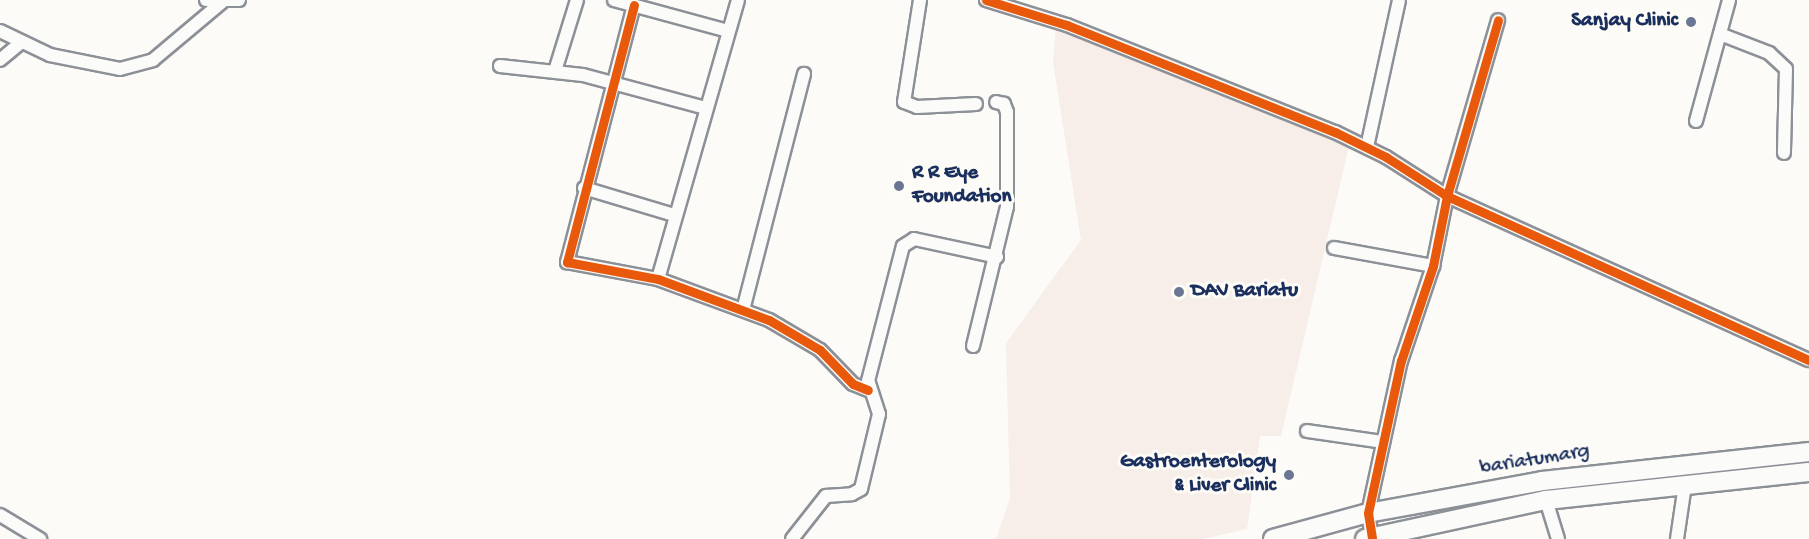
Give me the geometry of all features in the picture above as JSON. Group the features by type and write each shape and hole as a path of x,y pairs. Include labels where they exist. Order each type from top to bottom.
{"main road":[{"name":"bariatumarg","path":"1273,539 1368,513 1542,481 1809,452"},
{"name":"bariatumarg","path":"1369,538 1546,500 1809,472"}],"street":[{"path":"206,0 222,2 239,0"},
{"path":"555,71 576,0"},
{"path":"614,0 728,31"},
{"path":"658,279 674,215 738,0"},
{"path":"920,0 904,102 917,107 976,104"},
{"path":"986,0 1067,25 1367,147 1447,196 1809,360"},
{"path":"1367,147 1399,0"},
{"path":"1696,121 1729,0"},
{"path":"0,31 20,43 78,62 131,68 164,53 222,2"},
{"path":"634,5 566,256 569,264 658,279 743,310 802,337 830,358 856,386 868,390"},
{"path":"1369,538 1368,513 1401,361 1433,266 1447,196 1498,20"},
{"path":"1720,34 1769,54 1786,69 1784,153"},
{"path":"0,60 20,43"},
{"path":"500,66 555,71 613,82 705,108"},
{"path":"743,310 804,74"},
{"path":"973,346 997,257 1009,174 1007,112 1004,104 996,102"},
{"path":"584,188 674,215"},
{"path":"792,539 826,496 852,494 861,489 879,414 868,390 906,242 920,240 997,257"},
{"path":"1334,248 1433,266"},
{"path":"1307,431 1383,442"},
{"path":"1677,539 1685,485"},
{"path":"1546,500 1558,539"},
{"path":"0,515 40,539"}],"shaded area":[{"name":"DAV Bariatu","path":"1056,27 1349,146 1281,436 1260,436 1247,529 1203,539 996,539 1010,498 1006,343 1081,240 1053,62"}],"cycle path":[{"path":"986,0 1067,25 1335,132 1386,157 1447,196 1809,360"},
{"path":"634,5 567,262 658,279 769,320 820,350 853,384 868,390"},
{"path":"1372,538 1368,513 1401,361 1433,266 1447,196 1498,20"}],"place":[{"name":"Sanjay Clinic","path":"1691,22"},
{"name":"R R Eye Foundation","path":"899,186"},
{"name":"DAV Bariatu","path":"1179,292"},
{"name":"Gastroenterology & Liver Clinic","path":"1289,475"}]}
